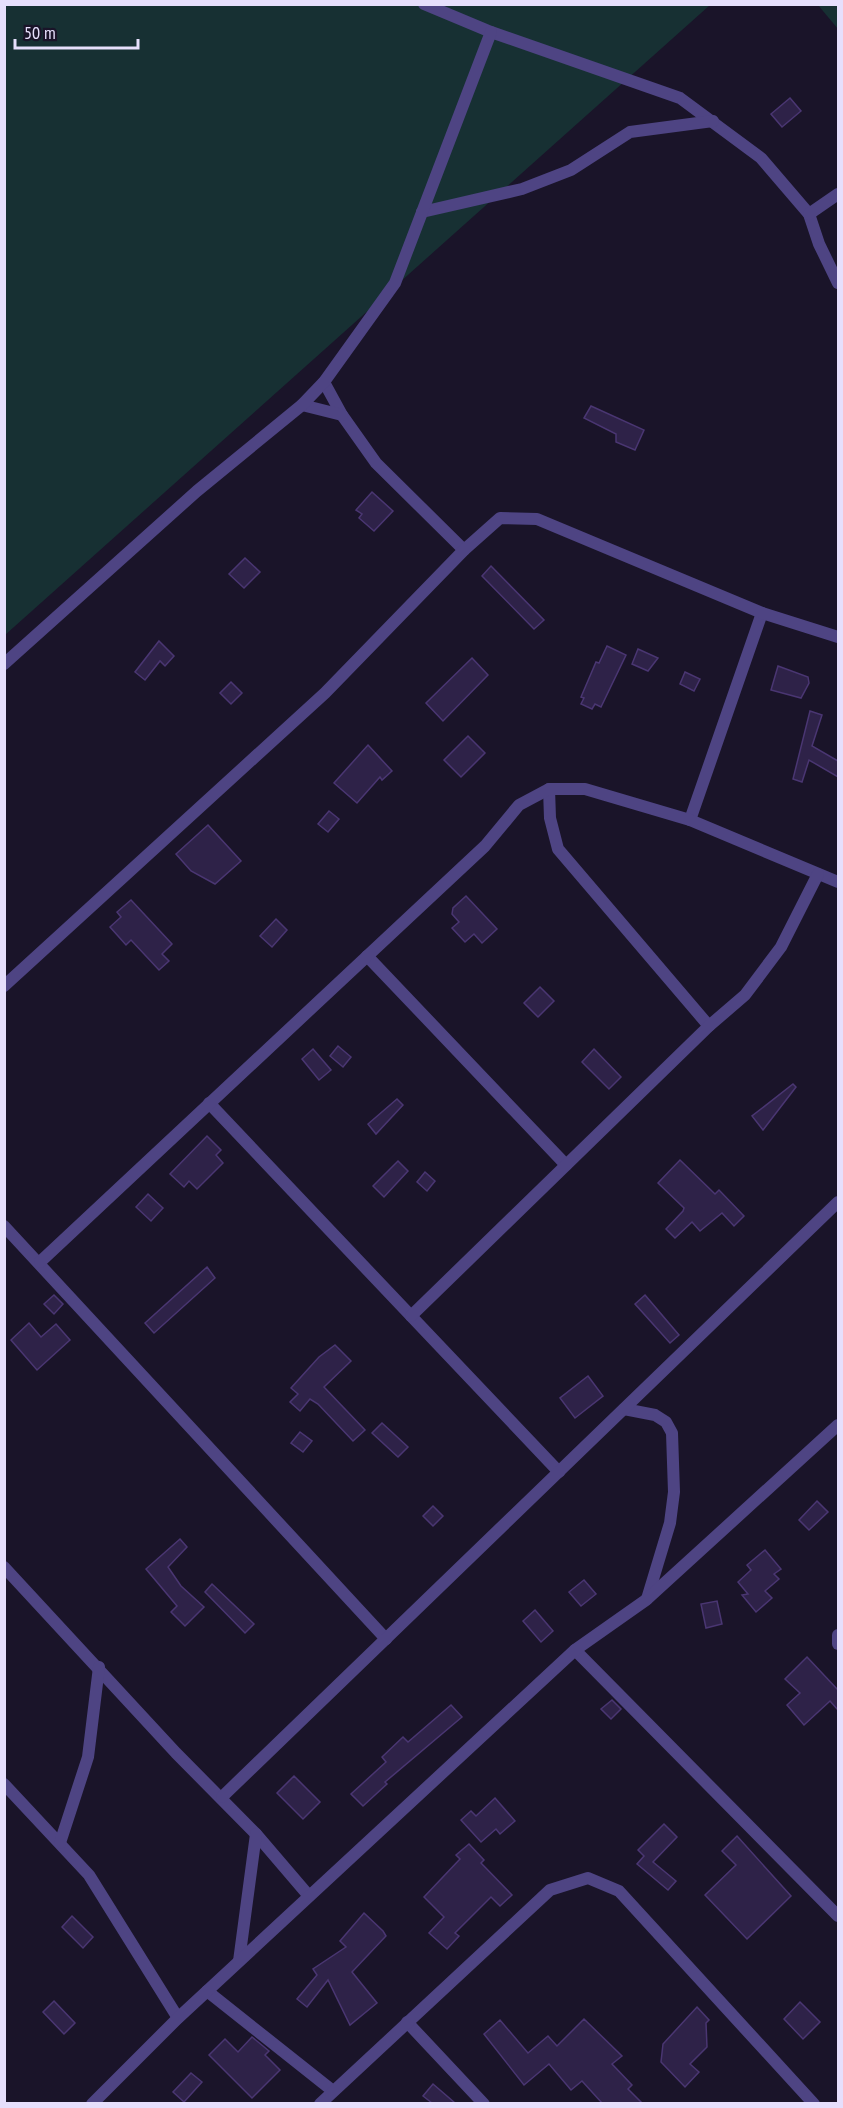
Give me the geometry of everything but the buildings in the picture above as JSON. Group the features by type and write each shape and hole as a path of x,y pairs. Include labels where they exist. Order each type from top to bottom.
{"street":[{"path":"424,4 491,32 680,98 761,158 809,214 819,244 838,283"},
{"path":"4,664 196,491 302,405 324,382 395,283 491,32"},
{"path":"422,212 522,189 571,170 630,132 713,121"},
{"path":"809,214 838,194"},
{"path":"324,382 342,416 376,463 464,550"},
{"path":"302,405 342,416"},
{"path":"4,986 325,693 464,550 500,518 537,519 762,613 838,637"},
{"path":"690,820 762,613"},
{"path":"549,789 550,818 558,849 709,1026"},
{"path":"40,1262 484,846 519,805 549,789 585,789 690,820 838,882"},
{"path":"411,1316 709,1026 745,995 781,947 818,874"},
{"path":"367,956 566,1166"},
{"path":"209,1103 559,1472"},
{"path":"222,1797 838,1202"},
{"path":"4,1226 40,1262 386,1639"},
{"path":"624,1409 655,1415 666,1422 672,1433 674,1492 670,1523 646,1600"},
{"path":"92,2103 207,1990 576,1650 646,1600 838,1425"},
{"path":"4,1568 99,1667 176,1753 222,1797 309,1896"},
{"path":"838,1635 838,1644"},
{"path":"576,1650 838,1916"},
{"path":"60,1843 88,1757 99,1667"},
{"path":"4,1784 89,1875 178,2018"},
{"path":"239,1961 256,1834"},
{"path":"320,2103 550,1890 588,1878 619,1891 814,2103"},
{"path":"207,1990 333,2091"},
{"path":"407,2022 484,2103"}],"green space":[{"path":"5,5 710,5 5,635"},
{"path":"818,5 838,5 838,29"}]}
